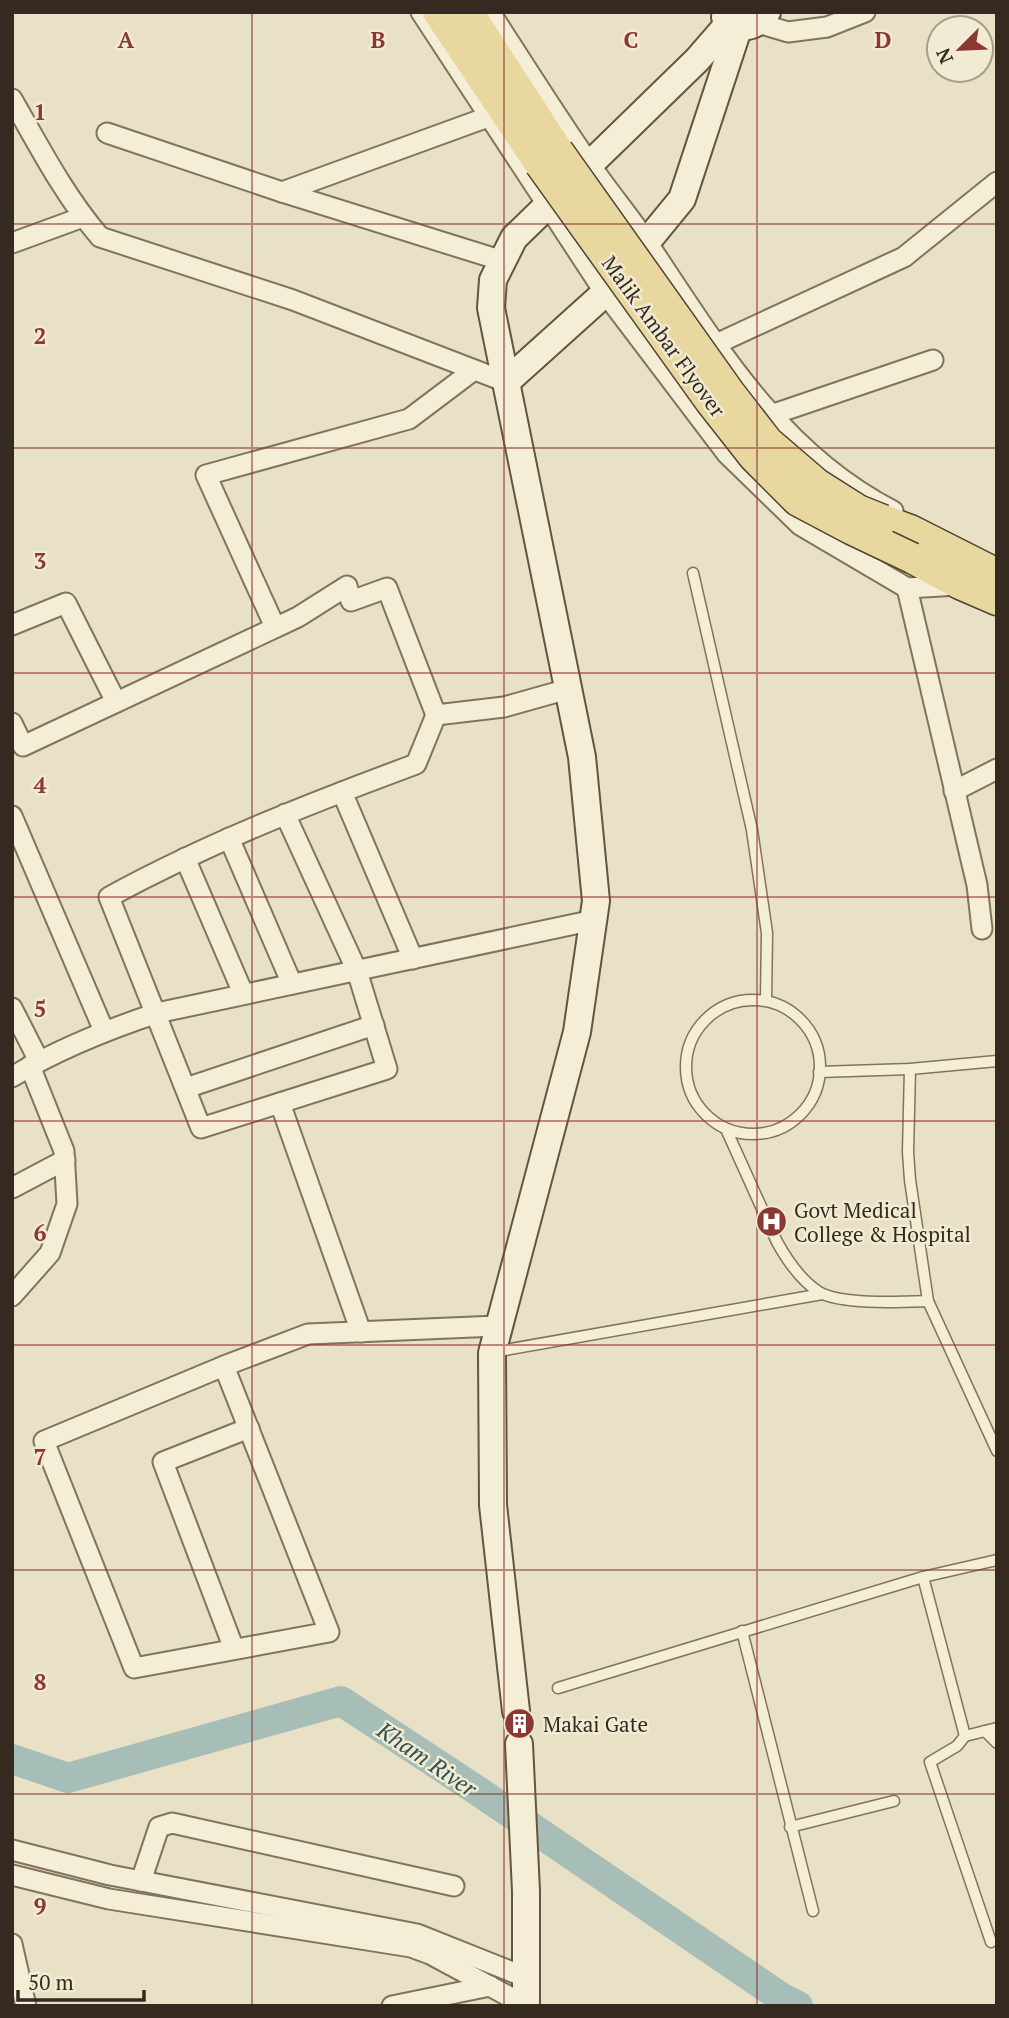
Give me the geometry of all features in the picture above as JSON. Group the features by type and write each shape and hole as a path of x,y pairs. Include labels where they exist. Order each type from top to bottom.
{"main road":[{"name":"Malik Ambar Flyover","path":"438,12 540,164 710,401 754,457 798,501 851,529 902,536"},
{"name":"Malik Ambar Flyover","path":"468,12 558,152 768,442 817,484 902,536 960,584 997,600"},
{"path":"902,536 997,574"}],"street":[{"path":"421,12 605,293 727,454 800,525 907,588 960,584"},
{"path":"490,12 589,164 647,242 714,345 771,415 835,475 900,514 902,536"},
{"path":"743,19 788,32 827,27 865,12"},
{"path":"516,1711 493,1505 492,1353 501,1338 578,1032 596,901 582,757 491,308 493,280 514,238 697,60 743,19"},
{"path":"506,382 605,293 682,200 743,19"},
{"path":"12,99 43,155 83,217 100,237 293,300 506,382"},
{"path":"282,192 488,117"},
{"path":"107,133 282,192 503,261"},
{"path":"714,345 904,257 997,182"},
{"path":"12,243 83,217"},
{"path":"771,415 933,360"},
{"path":"275,627 206,475 409,419 474,370"},
{"path":"12,723 18,749 298,617 347,586 351,601 387,588 436,715 416,764 285,814 229,838 109,897 201,1128 387,1069 357,971 285,814"},
{"path":"907,588 976,885 982,929"},
{"path":"12,625 66,603 116,702"},
{"path":"436,715 505,707 568,689"},
{"path":"954,790 996,774"},
{"path":"342,792 412,959"},
{"path":"12,816 104,1031"},
{"path":"229,838 292,984"},
{"path":"184,858 243,993"},
{"path":"12,1077 34,1063 104,1031 157,1013 594,920"},
{"path":"12,1008 64,1151 67,1204 50,1253 12,1296"},
{"path":"186,1088 374,1025"},
{"path":"280,1103 361,1332"},
{"path":"12,1188 65,1160"},
{"path":"224,1366 329,1632 134,1668 44,1441 224,1366 308,1334 361,1332 501,1338"},
{"path":"234,1649 163,1462 249,1428"},
{"path":"12,1875 109,1899 411,1947 430,1954 525,2005 526,1891 520,1757"},
{"path":"141,1881 159,1827 172,1824 454,1886"},
{"path":"12,1850 141,1881 417,1934 525,1978"},
{"path":"12,1944 26,2006"},
{"path":"392,2006 490,1986"}],"lane":[{"path":"693,573 752,830 767,933 766,1000"},
{"path":"726,1129 741,1133 767,1133 791,1122 810,1104 820,1079 819,1053 809,1029 790,1010 766,1000 740,1000 715,1011 697,1030 687,1054 688,1080 698,1104 726,1129 786,1257 806,1283 822,1294"},
{"path":"819,1072 910,1069 997,1061"},
{"path":"910,1069 910,1180 928,1301 997,1451"},
{"path":"501,1338 822,1294 858,1301 928,1301"},
{"path":"558,1688 923,1577 997,1560"},
{"path":"923,1577 965,1736"},
{"path":"742,1631 813,1911"},
{"path":"991,1942 930,1762 957,1746 965,1736 997,1728"},
{"path":"985,1731 997,1743"},
{"path":"790,1827 894,1801"}],"waterway":[{"name":"Kham River","path":"12,1759 68,1778 341,1701 782,1998 798,2006"}],"place":[{"name":"Govt Medical College & Hospital","path":"771,1222"},
{"name":"Makai Gate","path":"520,1724"}]}
